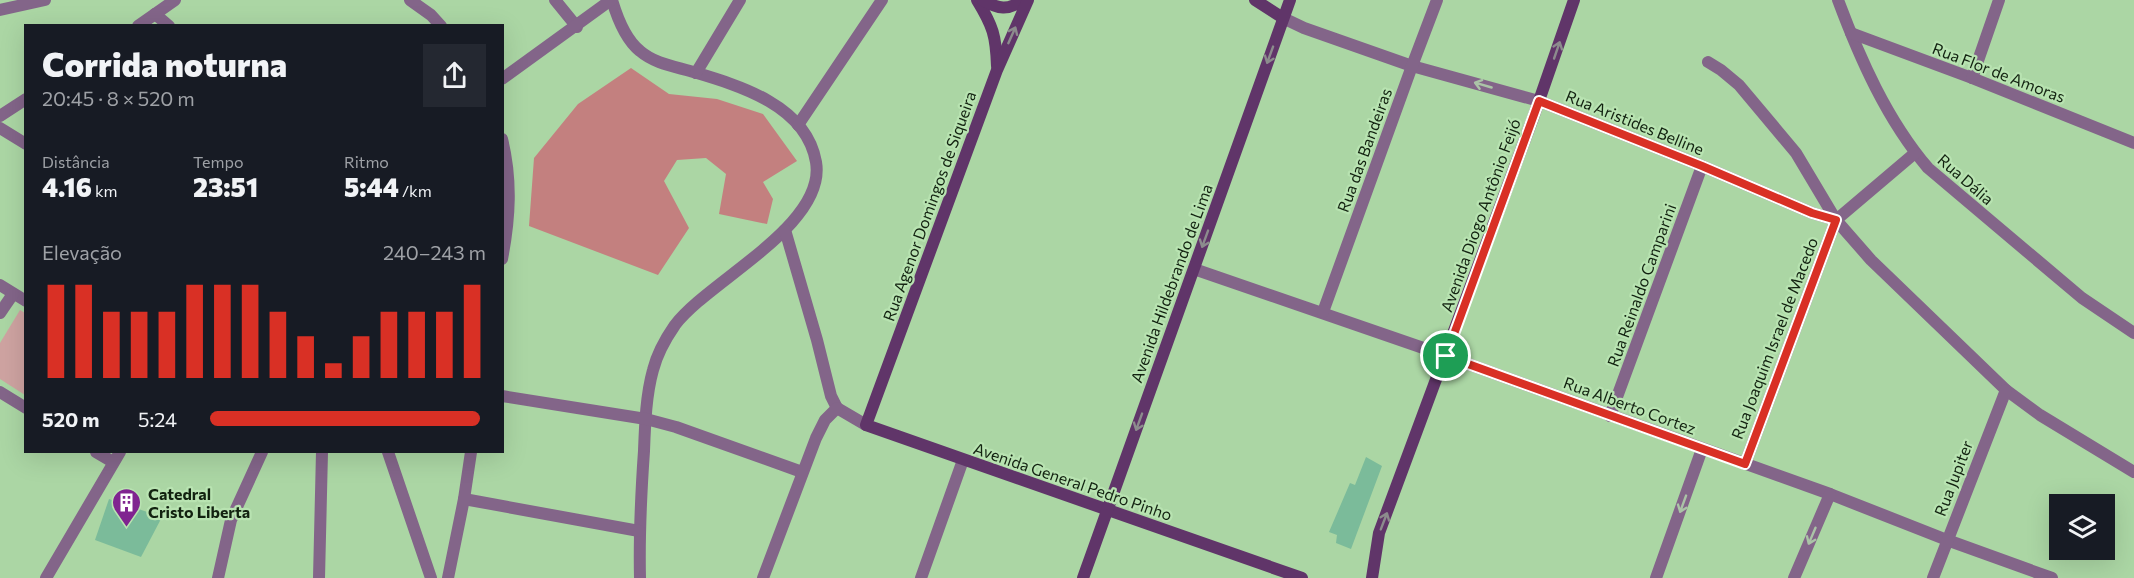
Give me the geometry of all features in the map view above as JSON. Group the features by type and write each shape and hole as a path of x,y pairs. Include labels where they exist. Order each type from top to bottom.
{"main road":[{"path":"977,0 987,15 996,38 997,70"},
{"path":"983,0 997,8 1004,9 1023,0"},
{"name":"Rua Agenor Domingos de Siqueira","path":"866,425 997,70 1028,0"},
{"name":"Rua Aristides Belline","path":"1255,0 1283,18"},
{"name":"Avenida Hildebrando de Lima","path":"1083,578 1290,0"},
{"name":"Avenida Diogo Antônio Feijó","path":"1372,578 1379,533 1446,356 1574,0"},
{"name":"Avenida General Pedro Pinho","path":"866,425 1288,576 1302,578"}],"street":[{"path":"0,10 45,0"},
{"path":"141,24 176,0"},
{"path":"410,0 439,24"},
{"path":"555,0 577,27"},
{"path":"504,78 612,0 619,20 637,49 657,62 753,92 780,108 798,125 816,160 815,181 807,201 785,230 675,325 652,373 646,420 639,531 640,578"},
{"path":"696,73 740,0"},
{"path":"798,125 882,0"},
{"name":"Rua das Bandeiras","path":"1323,312 1437,0"},
{"name":"Rua Dália","path":"1838,0 1886,108 1915,153 1941,182 2082,298 2134,333"},
{"path":"1972,78 1999,0"},
{"path":"155,14 167,24"},
{"name":"Rua Aristides Belline","path":"1283,18 1304,28 1412,66 1539,101 1812,213 1836,220"},
{"name":"Rua Flor de Amoras","path":"1851,33 1972,78 2134,143"},
{"path":"1708,62 1739,85 1796,153 1836,220 1871,260 2006,390 2049,420 2134,472"},
{"path":"0,116 24,100"},
{"path":"0,128 24,143"},
{"path":"504,152 510,189 505,229"},
{"name":"Rua Joaquim Israel de Macedo","path":"1745,464 1836,220 1915,153"},
{"name":"Rua Reinaldo Camparini","path":"1610,416 1702,166"},
{"path":"763,578 802,472 825,420 837,408 831,396 785,230"},
{"name":"Rua Alberto Cortez","path":"1194,269 1323,312 1830,494 2052,578"},
{"path":"0,285 24,300"},
{"path":"0,313 13,294"},
{"name":"Rua Jupiter","path":"1933,578 2006,390"},
{"path":"0,392 24,407"},
{"path":"504,396 676,427 802,472"},
{"name":"Avenida General Pedro Pinho","path":"837,408 866,425"},
{"path":"1656,578 1702,449"},
{"path":"46,578 116,457 100,453"},
{"path":"218,578 231,520 262,453"},
{"path":"319,578 322,453"},
{"path":"388,453 431,578"},
{"path":"448,578 471,453"},
{"path":"921,578 963,460"},
{"path":"1794,578 1830,494"},
{"path":"464,499 639,531"}],"shaded area":[{"path":"631,68 669,94 717,99 763,114 797,161 763,182 773,199 767,224 719,214 726,174 706,158 677,160 664,181 689,228 658,275 529,226 534,158 578,104"},
{"path":"20,310 24,312 24,394 0,379 0,343"}],"building":[{"path":"1366,457 1382,466 1351,549 1336,543 1337,535 1329,532 1350,483 1355,485"},
{"name":"Catedral Cristo Liberta","path":"109,499 162,517 141,557 95,540"}],"place":[{"name":"Catedral Cristo Liberta","path":"127,528"}],"route":[{"path":"1539,101 1812,213 1836,220 1745,464 1446,356 1539,101"}]}
